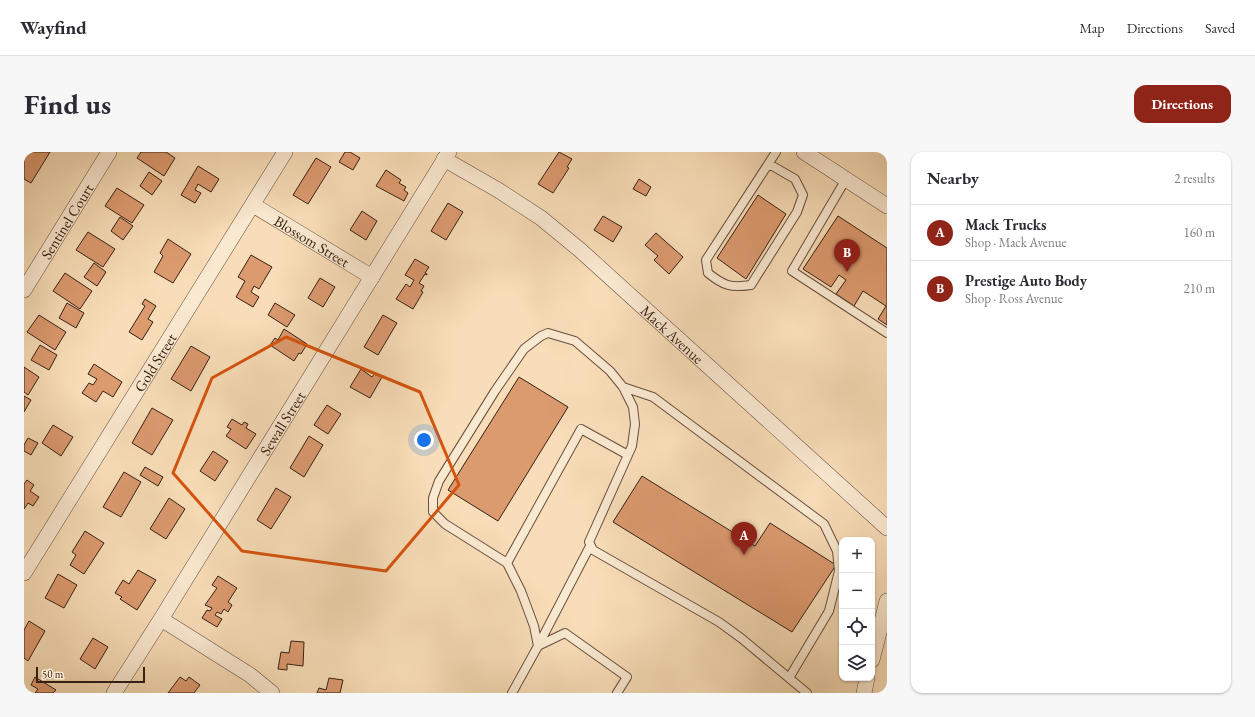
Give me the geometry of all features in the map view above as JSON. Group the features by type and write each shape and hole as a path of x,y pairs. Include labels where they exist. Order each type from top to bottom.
{"street":[{"name":"Sentinel Court","path":"24,290 109,152"},
{"name":"Gold Street","path":"24,573 285,152"},
{"path":"804,152 887,206"},
{"name":"Sewall Street","path":"114,693 446,156"},
{"name":"Mack Avenue","path":"446,156 540,218 580,250 887,528"},
{"name":"Blossom Street","path":"253,205 372,277"},
{"path":"875,648 887,601"},
{"path":"161,619 250,676 272,693"},
{"path":"864,693 867,681"}],"lane":[{"path":"769,164 795,178 803,195 797,212 751,285 736,288 720,283 708,273 706,260 776,152"},
{"path":"846,179 792,271 887,333"},
{"path":"512,693 538,646 590,546 589,542 632,446 635,424 633,407 623,387 610,371 575,341 548,333 541,336 524,349 495,391 439,481 433,498 433,512 445,524 507,563 524,598 534,626 538,646"},
{"path":"623,387 653,397 824,524 837,551 839,571 829,611 789,678"},
{"path":"507,563 581,429 628,455"},
{"path":"590,546 593,550 719,622 742,638 807,693"},
{"path":"538,646 565,633 628,677 617,693"}],"highlighted area":[{"path":"286,337 420,392 459,485 386,571 242,551 173,473 212,378"}],"building":[{"path":"24,152 50,152 31,183 24,179"},
{"path":"141,152 166,152 175,158 164,176 137,158"},
{"path":"345,152 350,152 360,158 353,170 339,162"},
{"path":"559,152 572,159 567,167 569,168 553,193 538,184"},
{"path":"316,158 331,167 308,204 293,195"},
{"path":"198,166 219,179 211,192 198,184 195,190 201,193 195,203 181,195"},
{"path":"386,170 401,180 399,183 406,187 404,190 408,193 404,201 376,186"},
{"path":"149,172 162,181 152,195 140,186"},
{"path":"639,179 651,187 646,196 633,189"},
{"path":"117,188 144,205 132,223 105,206"},
{"path":"758,195 786,214 746,279 717,258"},
{"path":"448,203 463,212 446,240 431,231"},
{"path":"362,211 377,221 366,240 350,230"},
{"path":"603,216 622,227 613,242 594,230"},
{"path":"838,216 887,248 887,325 878,319 886,306 863,291 854,306 836,294 846,280 839,275 831,287 803,269"},
{"path":"120,217 133,226 123,240 111,231"},
{"path":"88,232 115,249 103,267 76,250"},
{"path":"656,233 683,257 669,274 654,260 658,256 645,245"},
{"path":"168,239 191,254 173,283 154,272 163,256 160,253"},
{"path":"251,255 272,267 259,289 254,286 251,292 259,297 253,307 236,297 245,281 238,277"},
{"path":"415,259 429,267 425,273 427,275 425,274 419,283 424,286 421,291 423,292 413,309 396,299 406,284 410,287 414,280 405,275"},
{"path":"94,263 106,272 97,286 84,277"},
{"path":"65,273 92,291 80,309 53,291"},
{"path":"320,278 335,287 323,307 308,298"},
{"path":"145,299 156,306 148,319 153,322 142,340 129,332 145,306 142,304"},
{"path":"67,303 84,313 76,328 59,318"},
{"path":"275,303 295,315 287,327 268,315"},
{"path":"39,315 66,332 55,350 27,332"},
{"path":"383,315 397,323 378,355 364,347"},
{"path":"284,329 307,344 301,354 299,353 294,361 270,345 275,338 278,340"},
{"path":"40,345 57,355 49,370 31,360"},
{"path":"191,346 210,357 191,391 171,379"},
{"path":"94,364 122,382 113,397 103,391 96,402 82,393 89,383 93,385 97,379 88,374"},
{"path":"24,367 39,377 28,395 24,392"},
{"path":"361,369 372,377 375,373 382,377 370,398 350,387"},
{"path":"519,377 568,407 498,521 448,490"},
{"path":"24,396 31,400 24,412"},
{"path":"327,405 341,414 328,434 314,425"},
{"path":"152,408 173,420 152,455 132,443"},
{"path":"232,419 242,425 244,422 248,424 246,428 256,434 246,449 226,436 231,429 227,427"},
{"path":"53,425 73,437 61,456 42,443"},
{"path":"309,436 323,445 304,477 290,468"},
{"path":"28,438 38,443 31,455 24,451 24,445"},
{"path":"213,451 228,461 215,481 200,471"},
{"path":"145,467 163,477 158,486 140,475"},
{"path":"124,472 141,482 121,517 103,507"},
{"path":"642,476 755,546 770,523 836,565 792,632 613,522"},
{"path":"27,480 34,485 30,491 39,497 33,506 28,503 24,509 24,484"},
{"path":"276,488 291,497 271,529 257,520"},
{"path":"169,498 185,509 166,539 150,529"},
{"path":"85,531 104,543 84,574 70,565 76,555 72,552"},
{"path":"138,570 156,580 137,610 120,599 122,597 115,593 123,580 129,584"},
{"path":"58,574 77,585 64,608 45,598"},
{"path":"218,576 237,588 228,602 232,605 228,612 224,609 221,614 217,612 215,615 222,619 217,627 202,618 207,610 210,611 212,608 205,605 217,588 212,585"},
{"path":"29,621 45,631 28,661 24,658 24,630"},
{"path":"93,638 108,647 95,669 80,659"},
{"path":"291,641 304,642 303,666 287,664 287,670 278,669 281,652 289,653"},
{"path":"35,677 56,690 53,693 35,693 38,689 31,685"},
{"path":"180,677 186,681 189,677 200,685 194,693 168,693"},
{"path":"329,678 343,680 340,693 317,693 319,688 326,690"}],"place":[{"name":"Prestige Auto Body","path":"847,272"},
{"name":"Mack Trucks","path":"744,555"}]}
